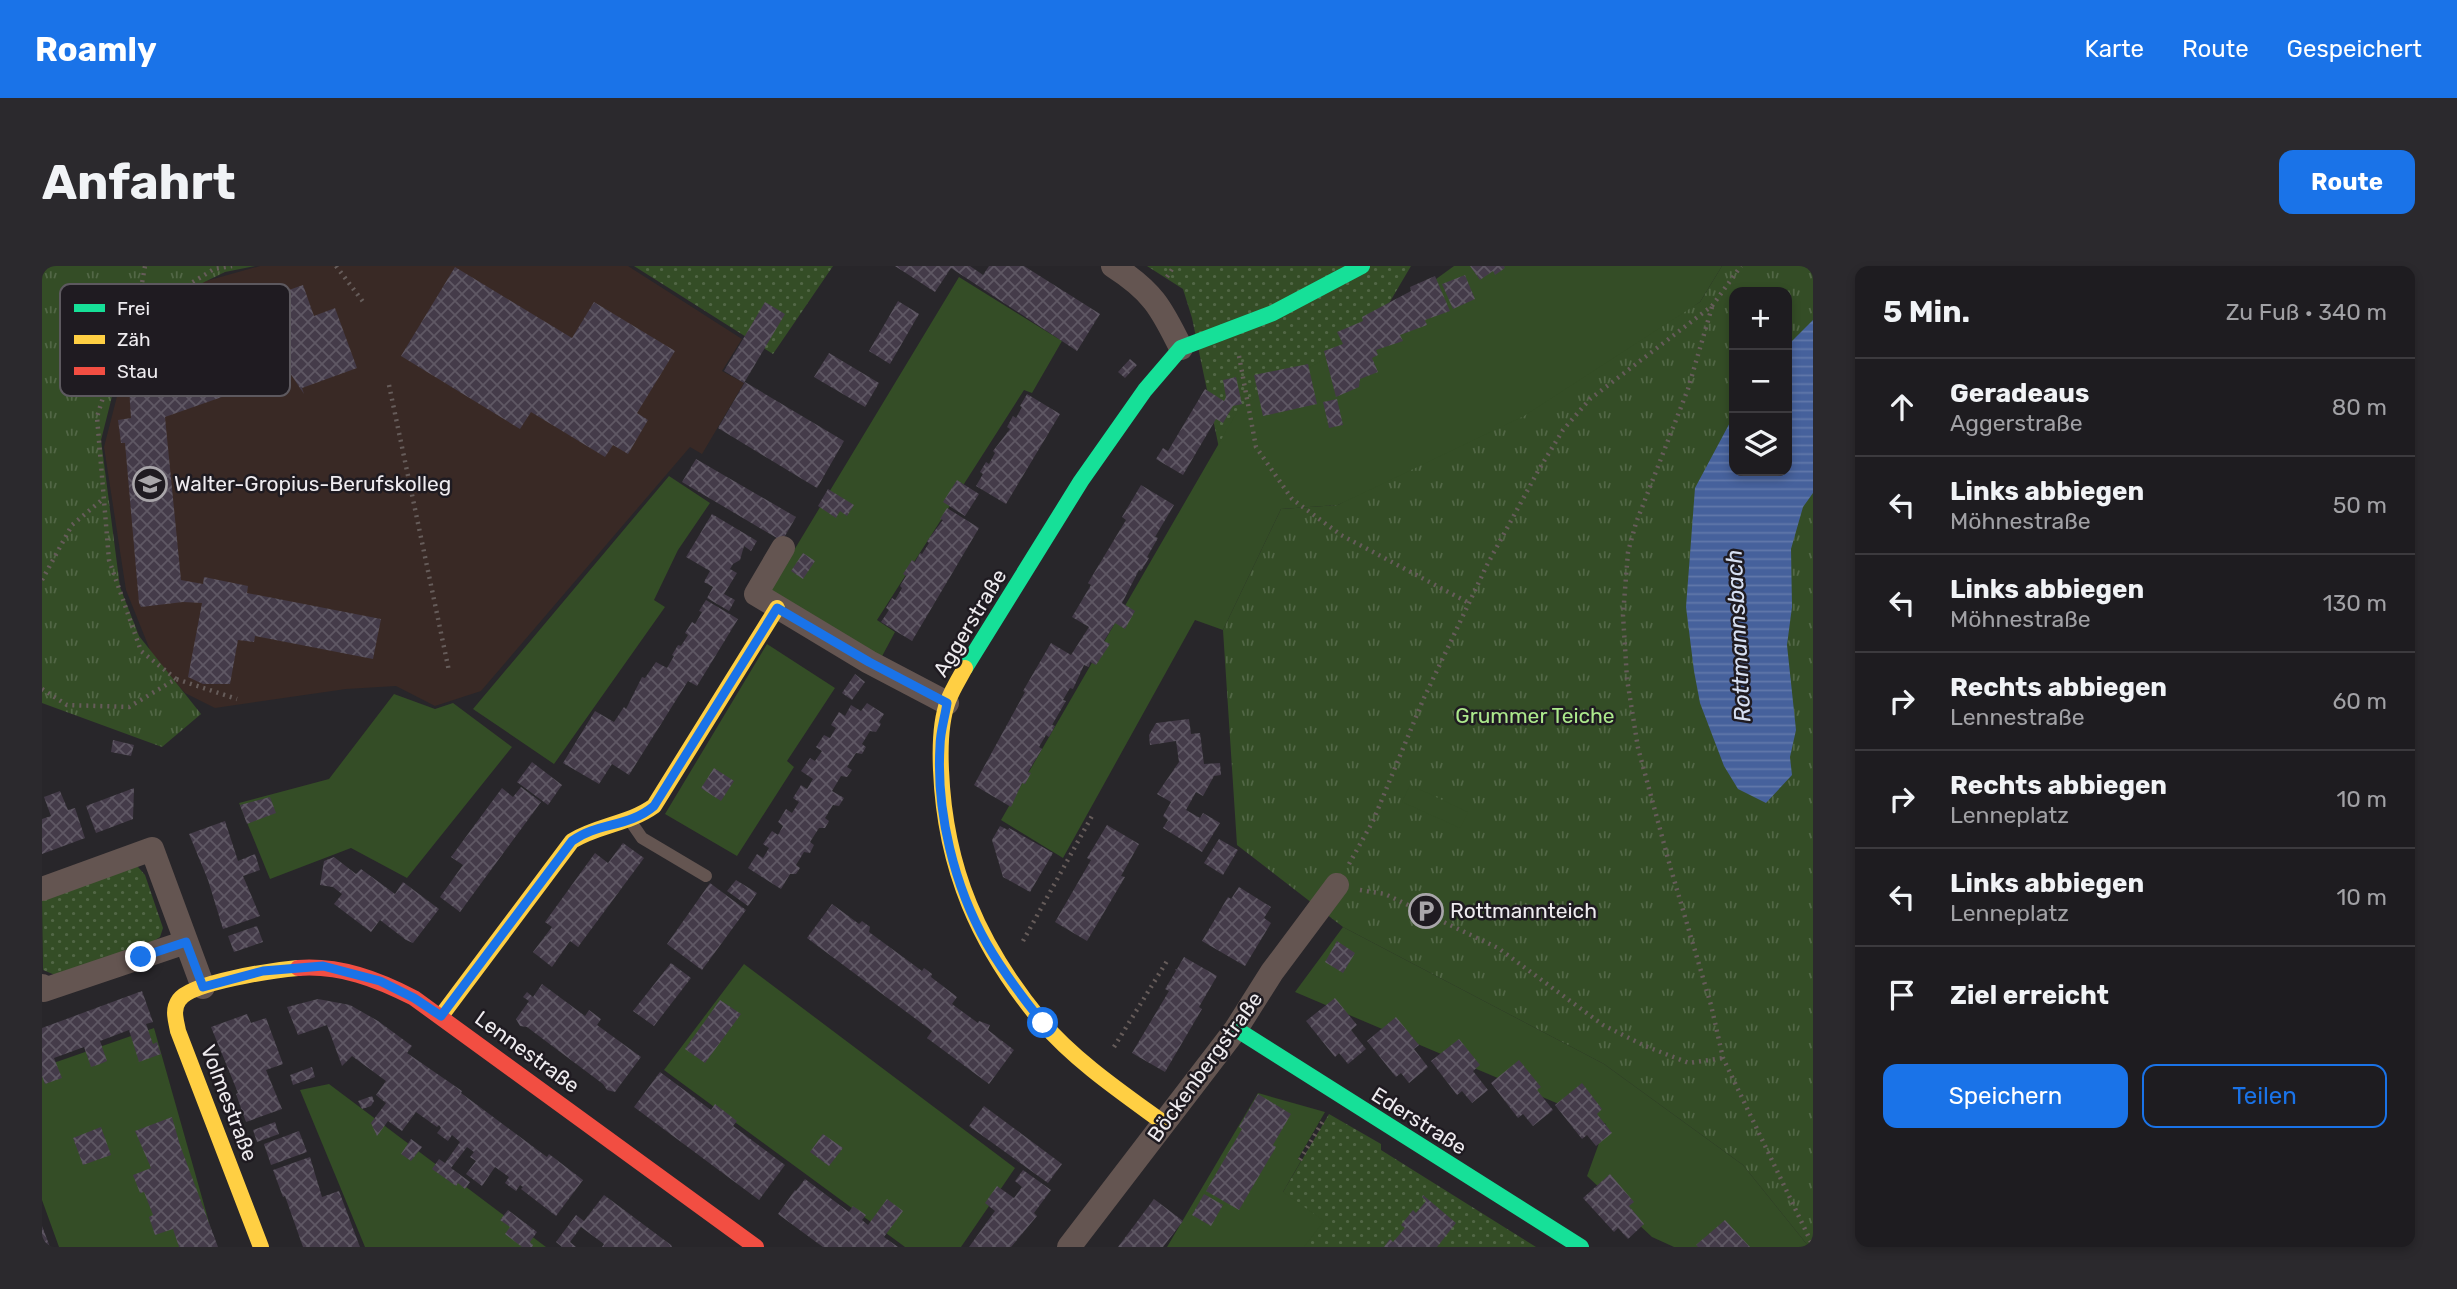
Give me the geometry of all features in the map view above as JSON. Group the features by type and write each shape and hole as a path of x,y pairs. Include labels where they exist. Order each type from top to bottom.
{"street":[{"path":"1113,266 1137,282 1153,299 1181,348"},
{"name":"Aggerstraße","path":"1165,1124 1098,1075 1043,1023 986,943 972,913 949,846 942,795 940,745 947,703 966,666 1081,481 1145,390 1181,348 1273,313 1362,266"},
{"path":"783,548 756,594 869,662 947,703"},
{"path":"441,1016 572,841 584,832 631,821 654,806 777,608"},
{"path":"42,889 152,849 203,987"},
{"name":"Böckenbergstraße","path":"1069,1247 1236,1030 1272,972 1337,885"},
{"path":"42,986 44,990 186,942"},
{"name":"Lennestraße","path":"203,987 263,971 323,966 380,981 414,998 441,1016 756,1247"},
{"name":"Volmestraße","path":"203,987 180,997 174,1009 178,1031 261,1247"},
{"name":"Ederstraße","path":"1236,1030 1581,1247"}],"lane":[{"path":"631,821 642,838 706,876"}],"path":[{"path":"142,284 145,266"},
{"path":"190,284 214,270 232,266"},
{"path":"336,266 364,303"},
{"path":"1723,1058 1689,1063 1645,1046 1603,1025 1498,948 1385,894 1337,885 1373,821 1423,700 1469,603 1538,471 1563,430 1590,399 1712,306 1741,266"},
{"path":"1712,306 1688,389 1636,523 1628,552 1623,615 1626,678 1638,748 1711,1005 1723,1058 1813,1246"},
{"path":"1234,328 1256,447 1292,499 1341,535 1469,603"},
{"path":"389,384 449,671"},
{"path":"103,396 97,417 109,559 141,651 176,679 237,699"},
{"path":"42,580 72,525 103,499"},
{"path":"42,689 67,705 130,707 176,679"},
{"path":"1005,973 1092,816"},
{"path":"1098,1075 1167,961"},
{"path":"1300,1160 1321,1125"}],"shaded area":[{"path":"260,266 628,266 742,339 722,371 744,383 702,454 690,447 481,691 435,706 396,686 346,689 215,708 185,693 152,655 126,590 104,447 117,396 290,396 290,284 196,284"}],"green space":[{"path":"42,266 255,266 225,272 200,284 60,284 60,396 112,396 101,440 120,587 139,636 201,714 162,747 42,703"},
{"path":"634,266 833,266 773,354"},
{"path":"1147,266 1411,266 1241,554 1192,318 1183,289"},
{"path":"1454,266 1722,266 1700,302 1524,416 1338,505 1281,509 1223,630 1195,620 1063,858 1001,820 1240,407 1330,356"},
{"name":"Grummer Teiche","path":"1722,266 1813,266 1813,1247 1809,1247 1743,1165 1604,1064 1343,927 1237,845 1223,630 1281,509 1338,505 1700,302"},
{"path":"959,277 1062,341 1032,393 1024,390 877,620 895,632 880,660 770,590"},
{"path":"669,476 710,503 678,550 654,600 665,607 554,764 473,709"},
{"path":"767,644 835,688 787,761 794,767 737,856 665,814"},
{"path":"394,694 435,709 453,703 512,747 407,878 351,848 270,879 239,803 329,779"},
{"path":"1410,785 1468,812 1460,828 1402,802"},
{"path":"130,866 138,867 145,875 163,928 160,937 55,975 43,970 42,897"},
{"path":"1343,927 1604,1064 1743,1165 1809,1247 1674,1247 1652,1237 1587,1176 1606,1124 1295,992"},
{"path":"744,964 1015,1168 961,1247 905,1247 664,1070"},
{"path":"154,1028 216,1247 59,1247 42,1200 42,1067"},
{"path":"329,1084 546,1247 365,1247 300,1090"},
{"path":"1258,1093 1325,1112 1283,1192 1324,1221 1304,1247 1167,1247"},
{"path":"1329,1114 1381,1144 1381,1150 1536,1247 1246,1247 1283,1192"}],"water":[{"name":"Rottmannsbach","path":"1813,320 1813,493 1803,507 1791,549 1792,607 1787,645 1796,730 1790,757 1792,775 1766,803 1738,789 1724,766 1700,703 1686,607 1695,488 1729,424 1729,476 1792,476 1792,341"}],"building":[{"path":"895,266 970,266 983,275 989,266 1024,266 1100,314 1077,351 951,268 935,292"},
{"path":"1470,266 1505,268 1495,275 1493,271 1480,280"},
{"path":"455,267 572,338 594,302 675,351 637,413 648,420 628,454 613,445 605,457 531,412 520,429 401,356"},
{"path":"1465,275 1475,299 1453,309 1442,284"},
{"path":"1435,276 1450,311 1425,320 1427,325 1400,335 1403,341 1376,350 1378,355 1372,358 1378,372 1360,379 1359,387 1336,397 1324,351 1343,344 1337,332 1363,321 1362,317 1411,291 1410,287"},
{"name":"Walter-Gropius-Berufskolleg","path":"303,285 314,316 335,308 357,368 302,388 304,394 290,373 290,290"},
{"path":"898,301 919,314 890,364 869,351"},
{"path":"765,302 785,314 744,383 724,371"},
{"path":"829,353 879,383 865,407 814,377"},
{"path":"1130,359 1137,365 1125,378 1118,372"},
{"path":"1308,364 1317,404 1263,416 1254,375"},
{"path":"1236,377 1242,404 1233,406 1223,423 1216,419 1183,475 1156,459 1163,448 1168,451 1205,389 1224,401 1226,397 1223,380"},
{"path":"745,382 844,441 817,488 718,428"},
{"path":"1027,394 1060,414 1006,504 976,486 983,474 980,472 986,462 989,464 995,453 993,451 1010,429 1007,427 1013,416 1016,418"},
{"name":"Walter-Gropius-Berufskolleg","path":"129,396 225,396 165,417 181,580 203,584 204,577 248,586 247,593 381,619 373,659 255,636 254,642 238,640 230,684 203,684 188,677 202,603 183,602 141,607 139,603 125,443 121,443 118,420 131,418"},
{"path":"1337,399 1343,425 1329,428 1323,402"},
{"path":"696,459 796,517 782,541 682,482"},
{"path":"957,480 979,494 965,516 943,502"},
{"path":"1141,485 1174,505 1155,537 1158,538 1147,557 1149,558 1141,571 1139,570 1122,603 1135,611 1125,629 1115,623 1104,641 1110,644 1096,665 1090,662 1089,667 1084,665 1073,689 1070,688 1063,700 1066,701 1052,725 1055,726 1039,747 1042,749 1028,772 1031,773 1025,784 1022,783 1011,807 974,785 1051,643 1071,655 1089,627 1072,617 1091,585 1088,583 1126,520 1122,517"},
{"path":"828,489 854,505 847,516 840,511 836,518 818,506"},
{"path":"947,508 979,528 912,641 881,622 889,610 886,608 892,598 895,600 902,588 900,586 906,576 903,574 912,560 915,562 920,553 922,554 929,543 927,541 943,520 940,519"},
{"path":"712,514 757,541 751,551 744,546 740,560 730,569 737,573 724,594 735,600 729,611 707,598 713,587 704,582 710,571 686,557"},
{"path":"803,553 815,561 803,579 791,571"},
{"path":"706,600 738,619 697,686 688,681 629,775 612,764 599,784 563,763 595,711 614,722 624,707 626,709 642,677 645,678 656,662 667,668 678,645 681,646 688,635 685,633 692,622 695,624 702,612 699,611"},
{"path":"855,674 865,682 852,700 842,693"},
{"path":"867,703 884,714 879,722 881,724 876,732 870,731 862,744 866,747 862,754 856,753 847,767 852,770 847,777 841,776 832,791 844,798 839,806 833,805 825,818 829,821 825,828 819,828 810,842 814,845 810,853 804,852 796,865 800,868 796,874 790,874 781,889 748,868 757,854 763,858 769,848 763,844 772,831 778,835 783,826 778,822 786,809 792,813 799,802 793,798 801,785 807,789 813,779 801,771 810,758 815,761 822,751 816,747 824,735 830,738 836,728 831,725 839,712 845,716 851,705 861,711"},
{"path":"1189,719 1191,734 1200,733 1204,764 1220,763 1221,775 1214,776 1203,796 1196,792 1186,810 1200,818 1203,813 1220,823 1202,852 1163,828 1168,820 1163,816 1171,802 1157,794 1179,762 1176,741 1150,745 1149,735 1156,723"},
{"path":"113,740 134,745 131,756 111,752"},
{"path":"532,762 562,785 548,805 517,782"},
{"path":"714,768 734,781 721,801 701,788"},
{"path":"521,787 541,802 460,912 440,897 463,865 451,857 502,788 513,797"},
{"path":"134,788 133,819 96,833 86,806"},
{"path":"60,791 68,810 75,808 85,838 42,854 42,819 51,816 44,797"},
{"path":"270,797 276,813 247,824 240,805"},
{"path":"225,821 238,861 255,854 260,870 243,876 260,916 223,929 208,880 189,834"},
{"path":"1107,825 1139,844 1121,876 1125,877 1087,941 1055,922 1091,860 1087,858"},
{"path":"1000,826 1008,830 1009,828 1053,853 1030,892 1003,877 992,840"},
{"path":"1219,839 1238,850 1223,875 1204,863"},
{"path":"623,843 644,858 578,947 570,941 552,967 533,952 552,927 545,922 595,853 608,863"},
{"path":"334,857 356,874 361,869 395,894 403,882 439,909 413,943 380,920 371,932 334,904 342,894 333,887 320,885 324,861"},
{"path":"736,880 757,893 748,906 727,891"},
{"path":"710,883 746,910 702,970 667,944"},
{"path":"1239,887 1271,907 1264,918 1271,923 1245,966 1202,941 1228,897 1231,899"},
{"path":"832,904 859,924 862,921 870,927 869,932 922,971 924,968 932,974 931,977 957,997 952,1004 978,1023 979,1021 990,1025 988,1030 1014,1050 989,1084 927,1038 932,1031 807,938"},
{"path":"257,926 263,942 234,952 228,936"},
{"path":"1337,941 1355,953 1343,973 1325,962"},
{"path":"1184,957 1217,976 1199,1007 1202,1009 1165,1072 1132,1053 1169,991 1165,989"},
{"path":"671,963 691,978 654,1026 633,1011"},
{"path":"542,984 585,1016 589,1010 601,1019 597,1025 641,1057 615,1092 607,1090 603,1084 527,1027 520,1026 516,1019 529,1001 523,997 527,992 533,997"},
{"path":"142,991 153,1022 146,1024 153,1044 157,1042 161,1054 139,1062 129,1030 100,1041 107,1061 100,1064 91,1067 84,1047 54,1058 62,1078 45,1084 42,1076 42,1028"},
{"path":"1335,998 1357,1025 1351,1030 1366,1049 1348,1064 1339,1053 1335,1057 1306,1021"},
{"path":"318,999 350,1005 378,1021 412,1046 407,1053 462,1091 461,1093 547,1157 549,1154 583,1180 556,1216 521,1189 523,1187 520,1185 516,1191 505,1183 509,1177 495,1167 482,1186 466,1174 476,1161 470,1157 474,1152 467,1147 451,1168 470,1182 465,1189 432,1169 439,1159 445,1163 460,1142 452,1135 448,1141 437,1133 441,1128 439,1125 437,1127 416,1112 402,1131 388,1121 377,1136 371,1123 386,1103 376,1095 386,1081 352,1056 342,1066 327,1025 298,1035 287,1007"},
{"path":"720,1000 741,1014 705,1063 685,1049"},
{"path":"247,1014 251,1023 266,1018 283,1064 266,1070 282,1109 246,1122 236,1094 238,1093 211,1027"},
{"path":"1396,1017 1419,1045 1414,1049 1428,1067 1409,1083 1401,1073 1396,1077 1367,1041"},
{"path":"1459,1039 1480,1065 1473,1071 1488,1090 1472,1103 1462,1091 1457,1095 1431,1061"},
{"path":"1519,1060 1541,1087 1537,1090 1553,1110 1533,1126 1523,1114 1518,1118 1491,1083"},
{"path":"312,1067 315,1077 293,1085 290,1075"},
{"path":"660,1072 711,1110 715,1104 737,1121 733,1126 785,1165 759,1200 634,1107"},
{"path":"1582,1083 1602,1109 1597,1114 1612,1133 1596,1146 1587,1135 1582,1139 1555,1105"},
{"path":"1258,1094 1291,1114 1273,1145 1276,1147 1239,1210 1206,1191 1242,1129 1239,1127"},
{"path":"372,1096 374,1101 371,1106 362,1109 358,1101"},
{"path":"984,1106 1062,1164 1048,1183 969,1126"},
{"path":"172,1117 218,1247 179,1247 173,1229 155,1235 149,1217 153,1215 144,1192 140,1193 133,1175 151,1168 135,1131"},
{"path":"275,1122 279,1134 257,1142 253,1130"},
{"path":"101,1127 111,1155 83,1165 73,1138"},
{"path":"299,1131 307,1152 271,1165 264,1144"},
{"path":"823,1134 843,1148 829,1166 810,1152"},
{"path":"411,1139 422,1147 411,1161 401,1154"},
{"path":"310,1157 322,1197 339,1191 360,1247 303,1247 273,1170"},
{"path":"1023,1170 1051,1190 1034,1213 1037,1216 1011,1247 969,1247 995,1211 985,1203 997,1186 1014,1198 1022,1187 1015,1181"},
{"path":"1610,1174 1634,1202 1629,1206 1644,1224 1628,1239 1618,1228 1614,1232 1583,1198"},
{"path":"805,1179 849,1212 853,1206 866,1215 862,1220 868,1225 887,1199 903,1211 884,1237 898,1247 823,1247 812,1239 778,1214"},
{"path":"1204,1194 1223,1205 1211,1226 1192,1215"},
{"path":"604,1195 672,1247 602,1247 604,1244 581,1227 570,1242 576,1247 562,1247 556,1242 576,1215 584,1221"},
{"path":"1423,1195 1456,1223 1437,1247 1384,1247 1390,1239 1393,1242 1405,1228 1401,1225 1413,1210 1416,1213 1426,1201"},
{"path":"1154,1199 1183,1221 1163,1247 1118,1247"},
{"path":"508,1210 537,1232 530,1242 532,1247 522,1247 505,1234 510,1227 500,1220"},
{"path":"1725,1220 1750,1247 1696,1245"},
{"path":"42,1226 50,1247 42,1247"}],"traffic: fast":[{"path":"965,668 1081,481 1145,390 1181,348 1273,313 1362,266"},
{"path":"1236,1029 1581,1247"}],"traffic: slow":[{"path":"441,1016 572,841 592,831 634,817 654,806 777,608"},
{"path":"965,668 945,709 941,762 950,840 969,905 1000,964 1042,1022 1085,1064 1165,1124"},
{"path":"261,1247 178,1031 175,1011 179,1000 187,994 216,982 298,968"}],"traffic: jam":[{"path":"298,968 343,971 386,985 414,998 756,1247"}],"place":[{"name":"Walter-Gropius-Berufskolleg","path":"150,484"},
{"name":"Rottmannteich","path":"1426,911"}],"route":[{"path":"141,957 186,942 203,987 263,971 323,966 380,981 414,998 441,1016 572,841 584,832 631,821 654,806 777,608 869,662 947,703 940,745 942,795 949,846 972,913 986,943 1043,1023"}]}
